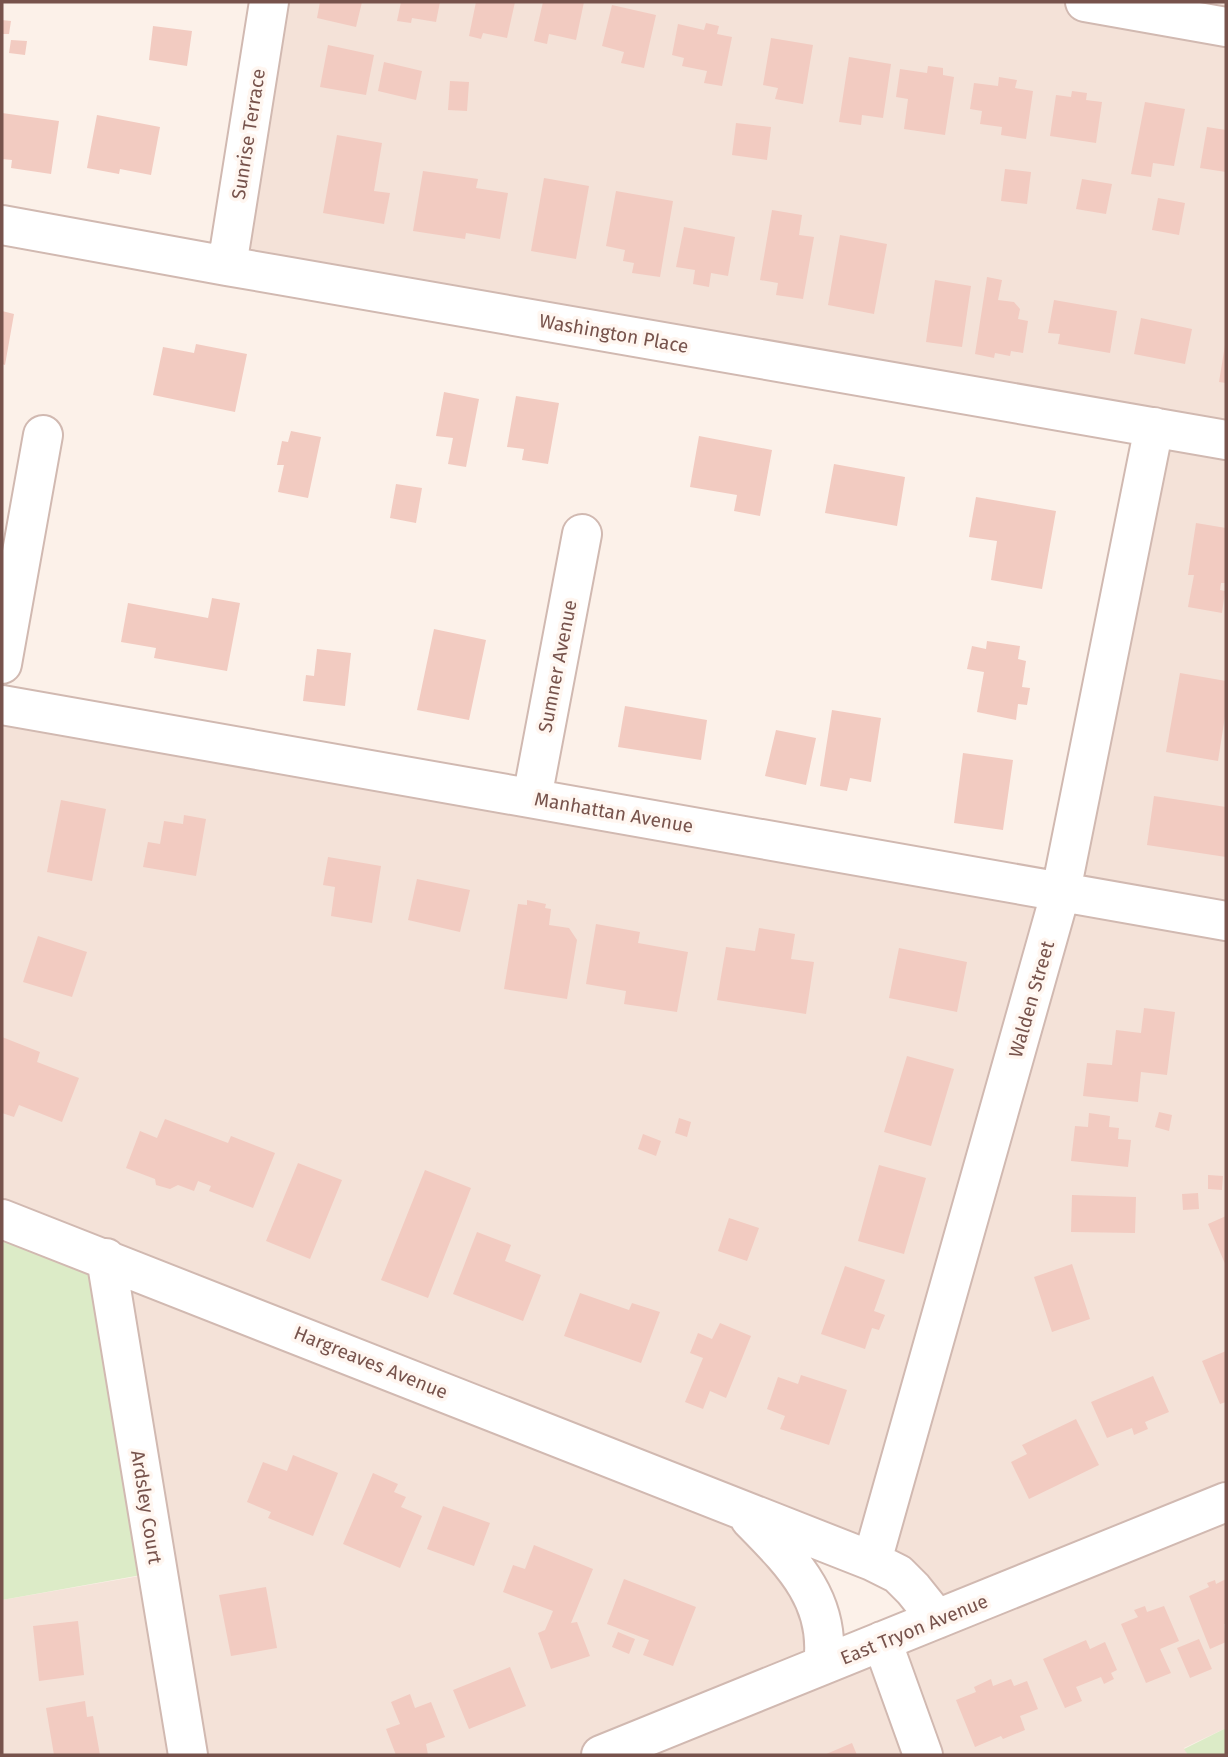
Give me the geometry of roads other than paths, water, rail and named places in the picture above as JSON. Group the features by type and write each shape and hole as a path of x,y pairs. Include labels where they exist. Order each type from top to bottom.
{"street":[{"name":"Sunrise Terrace","path":"227,266 269,2"},
{"path":"1085,2 1226,27"},
{"name":"Washington Place","path":"2,225 1226,440"},
{"name":"Walden Street","path":"872,1561 1061,891 1154,427"},
{"path":"2,664 43,435"},
{"name":"Sumner Avenue","path":"532,798 582,534"},
{"name":"Manhattan Avenue","path":"4,715 532,798 1226,920"},
{"name":"Hargreaves Avenue","path":"2,1219 872,1561 898,1574 937,1619"},
{"name":"Ardsley Court","path":"106,1258 188,1755"},
{"name":"East Tryon Avenue","path":"601,1755 1226,1502"},
{"name":"Hargreaves Avenue","path":"739,1507 787,1557 807,1583 825,1634 823,1665"},
{"path":"882,1641 923,1755"}]}
